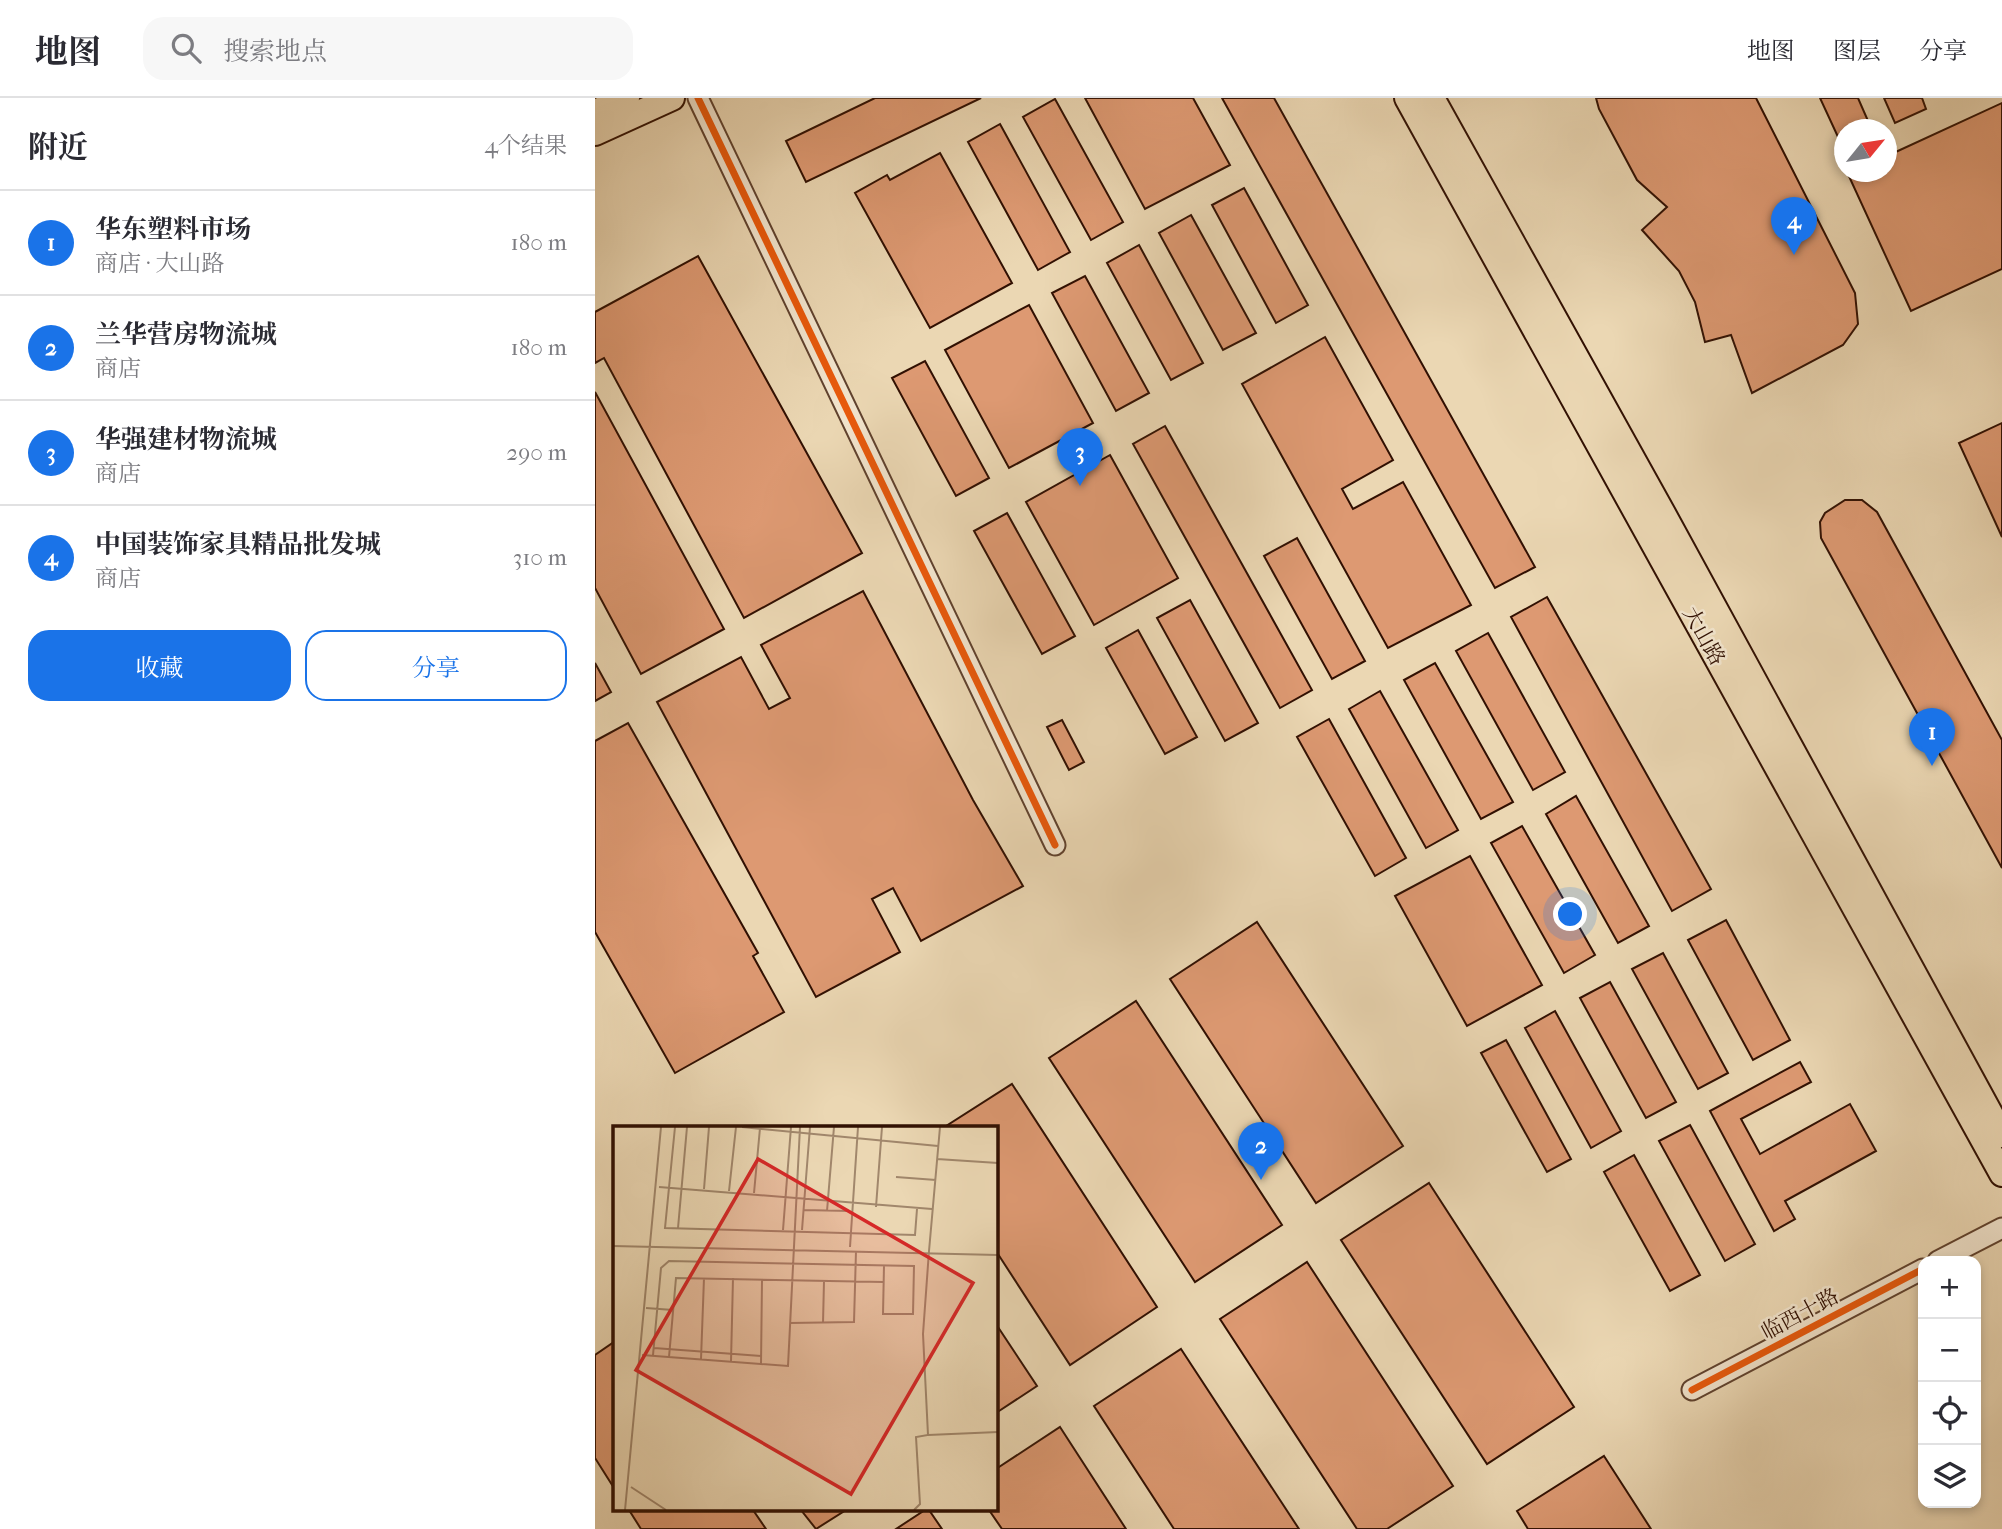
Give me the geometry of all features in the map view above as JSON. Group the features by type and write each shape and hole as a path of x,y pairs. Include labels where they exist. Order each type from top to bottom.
{"main road":[{"path":"595,112 627,98"},
{"path":"595,122 648,98"},
{"path":"595,133 672,98"},
{"name":"大山路","path":"1407,98 1820,850 2002,1174"},
{"name":"大山路","path":"1432,98 1665,517 2002,1135"}],"street":[{"path":"698,98 1055,845"},
{"path":"1948,1256 2002,1228"},
{"name":"临西十路","path":"1692,1390 1918,1272"}],"building":[{"path":"875,98 981,98 806,182 786,141"},
{"path":"1085,98 1193,98 1230,165 1145,209"},
{"path":"1222,98 1274,98 1535,567 1495,588"},
{"path":"1596,98 1756,98 1855,293 1858,324 1843,345 1752,393 1731,335 1705,342 1695,302 1679,271 1642,230 1667,207 1637,180 1599,109"},
{"path":"1820,98 1858,98 1867,119 1834,119 1834,128"},
{"path":"1884,98 1922,98 1926,109 1897,122 1897,119 1893,119"},
{"path":"1055,99 1123,222 1091,240 1023,117"},
{"path":"2002,103 2002,269 1911,311 1852,182 1897,182 1897,151"},
{"path":"1000,124 1070,252 1038,270 968,142"},
{"path":"940,153 1012,283 930,328 855,193 887,175 890,180"},
{"path":"1244,188 1308,305 1276,323 1212,205"},
{"path":"1191,215 1256,333 1223,350 1159,233"},
{"path":"1139,245 1203,363 1171,380 1107,263"},
{"path":"698,256 862,553 744,618 604,358 595,363 595,312"},
{"path":"1085,276 1149,393 1116,411 1052,293"},
{"path":"1029,305 1093,423 1009,468 945,350"},
{"path":"1325,337 1393,460 1342,489 1353,509 1403,482 1471,605 1388,648 1242,384"},
{"path":"925,361 989,478 956,496 892,378"},
{"path":"595,392 724,629 641,674 595,588"},
{"path":"2002,423 2002,537 1959,443"},
{"path":"1165,426 1312,690 1280,708 1133,444"},
{"path":"1110,455 1178,578 1094,625 1026,502"},
{"path":"1845,500 1862,500 1877,512 2002,740 2002,868 1821,538 1820,522 1825,513"},
{"path":"1007,513 1075,636 1042,654 974,531"},
{"path":"1297,538 1365,661 1332,679 1264,556"},
{"path":"863,591 973,800 1023,886 921,941 893,888 872,899 900,952 816,997 657,702 741,657 769,709 790,698 761,645"},
{"path":"1547,597 1711,889 1672,911 1511,617"},
{"path":"1190,600 1258,723 1225,741 1157,618"},
{"path":"1138,630 1197,737 1165,754 1106,648"},
{"path":"1488,633 1565,772 1533,790 1456,651"},
{"path":"595,663 611,692 595,701"},
{"path":"1435,663 1513,802 1481,819 1404,680"},
{"path":"1380,691 1458,830 1426,848 1349,709"},
{"path":"1329,719 1406,858 1375,876 1297,737"},
{"path":"1062,720 1084,762 1069,770 1047,727"},
{"path":"628,723 758,953 753,956 784,1012 675,1073 595,932 595,741"},
{"path":"1576,796 1649,926 1618,943 1546,814"},
{"path":"1522,826 1595,955 1564,973 1491,843"},
{"path":"1470,856 1542,985 1467,1026 1395,896"},
{"path":"1726,920 1790,1040 1753,1060 1688,940"},
{"path":"1257,922 1403,1146 1316,1203 1170,979"},
{"path":"1663,953 1728,1073 1698,1089 1632,969"},
{"path":"1610,982 1676,1102 1646,1118 1580,998"},
{"path":"1136,1001 1282,1225 1195,1282 1049,1058"},
{"path":"1555,1011 1621,1131 1591,1148 1525,1028"},
{"path":"1506,1040 1571,1159 1547,1172 1481,1053"},
{"path":"1800,1062 1811,1082 1741,1119 1760,1154 1850,1104 1876,1151 1785,1201 1795,1219 1774,1231 1710,1111"},
{"path":"1012,1084 1157,1307 1070,1365 997,1253 997,1126 946,1126"},
{"path":"1690,1125 1755,1244 1725,1261 1659,1141"},
{"path":"1634,1155 1700,1275 1670,1291 1604,1172"},
{"path":"1429,1183 1574,1407 1487,1464 1341,1240"},
{"path":"1307,1262 1453,1486 1387,1529 1357,1529 1220,1319"},
{"path":"997,1326 1037,1386 997,1412"},
{"path":"613,1343 613,1486 595,1458 595,1355"},
{"path":"1181,1349 1299,1529 1174,1529 1094,1406"},
{"path":"1060,1427 1126,1529 1002,1529 990,1512 997,1512 997,1468"},
{"path":"1604,1456 1651,1529 1528,1529 1517,1511"},
{"path":"630,1512 754,1512 766,1529 641,1529"},
{"path":"803,1512 843,1512 816,1529"},
{"path":"922,1512 930,1512 942,1529 896,1529"}],"cycle path":[{"path":"698,98 1055,845"},
{"path":"1692,1390 1918,1272"}],"place":[{"name":"中国装饰家具精品批发城","path":"1794,255"},
{"name":"华强建材物流城","path":"1080,486"},
{"name":"华东塑料市场","path":"1932,766"},
{"name":"兰华营房物流城","path":"1261,1180"}]}
